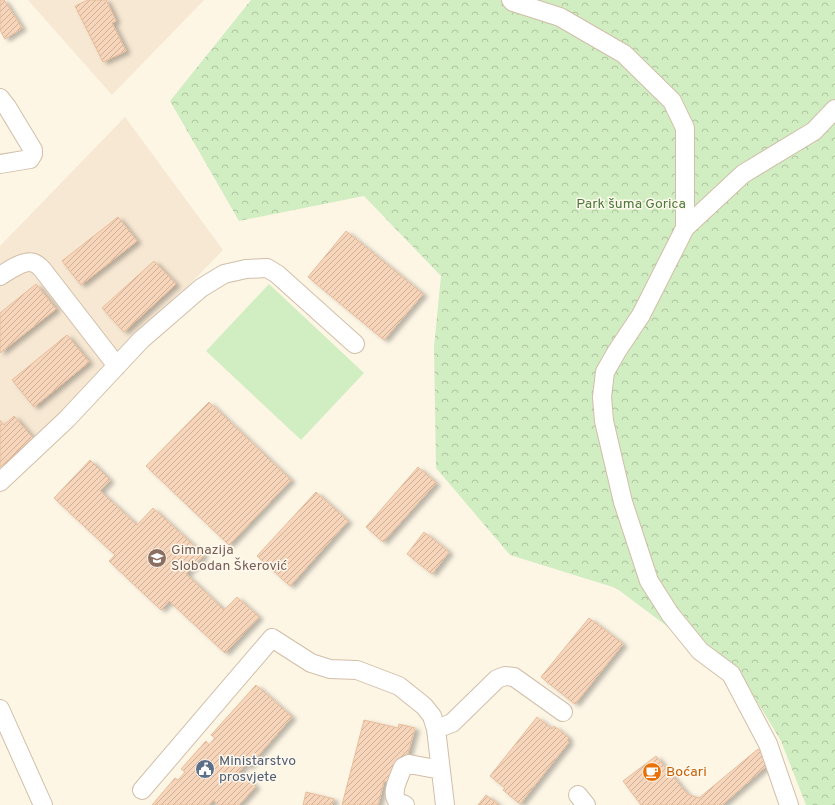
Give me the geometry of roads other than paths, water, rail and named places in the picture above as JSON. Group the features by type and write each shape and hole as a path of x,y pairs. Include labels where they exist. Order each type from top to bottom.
{"street":[{"path":"511,0 513,2 560,17 624,54 672,101 685,128 685,228"},
{"path":"0,98 33,150 33,154 30,159 0,164"},
{"path":"789,805 768,744 732,674 700,651 670,614 649,580 623,502 604,421 602,397 605,372 641,315 685,228 743,174 814,131 835,109"},
{"path":"0,276 19,265 27,263 34,263 42,269 117,366"},
{"path":"0,482 68,419 141,340 201,288 224,274 246,269 266,268 277,274 355,344"},
{"path":"142,790 272,638 311,662 330,669 357,670 399,686 424,706 432,716 436,729 445,805"},
{"path":"436,729 452,724 497,678 505,676 514,677 563,712"},
{"path":"0,709 43,805"},
{"path":"406,805 399,804 395,798 394,791 403,767 409,764 441,770"}],"place":[{"name":"Gimnazija Slobodan Škerović","path":"157,558"},
{"name":"Ministarstvo prosvjete","path":"205,769"},
{"name":"Boćari","path":"652,772"}],"park label":[{"name":"Park šuma Gorica","path":"631,204"}]}
